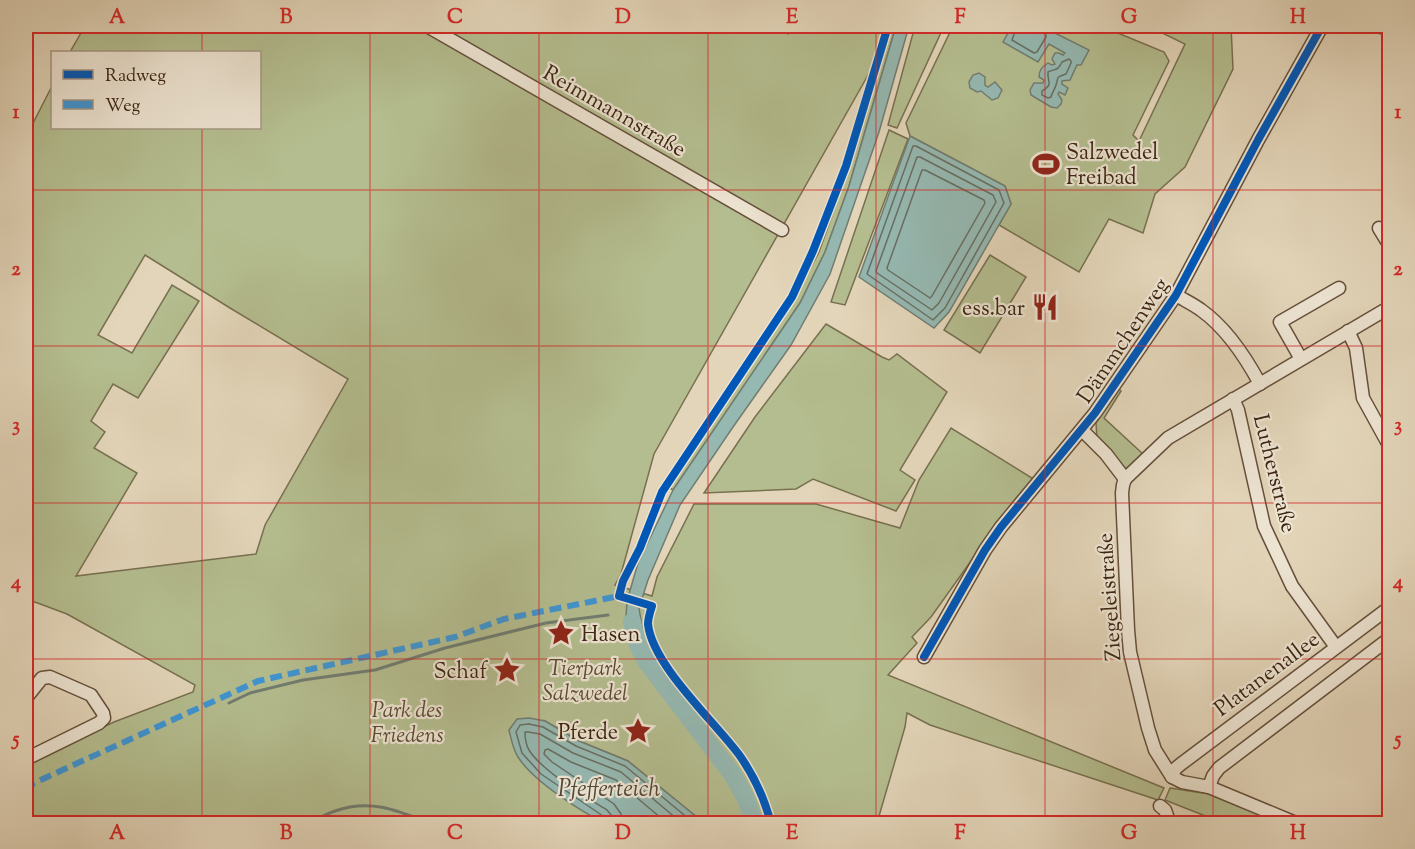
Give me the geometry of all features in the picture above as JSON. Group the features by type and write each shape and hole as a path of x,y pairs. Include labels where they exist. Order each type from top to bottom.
{"street":[{"name":"Reimmannstraße","path":"427,26 782,230"},
{"name":"Dämmchenweg","path":"924,657 985,550 1001,527 1082,430 1176,295 1322,26"},
{"path":"1376,26 1389,29"},
{"path":"1379,228 1389,246"},
{"path":"1301,359 1280,322 1339,288"},
{"path":"1176,295 1200,309 1221,329 1244,356 1260,384"},
{"path":"1082,430 1106,454 1125,479 1168,438 1389,307"},
{"path":"1348,332 1356,348 1363,398 1389,447"},
{"name":"Lutherstraße","path":"1233,399 1238,410 1264,526 1292,586 1336,647"},
{"name":"Ziegeleistraße","path":"1125,479 1122,493 1130,652 1151,740 1172,777"},
{"name":"Platanenallee","path":"1172,777 1175,769 1181,764 1389,607"},
{"name":"Platanenallee","path":"1209,787 1219,768 1389,638"},
{"path":"26,698 42,678 50,677 91,694 104,713 104,717 99,723 26,759"},
{"path":"1172,777 1182,782 1209,787 1298,824"},
{"path":"1160,806 1165,810 1170,824"}],"green space":[{"path":"85,26 774,26 788,34 793,26 884,26 872,68 654,454 621,574 615,585 652,596 657,577 694,504 816,504 900,528 919,480 951,428 1035,480 976,554 931,617 912,637 917,643 888,675 1164,788 1158,800 930,725 907,713 877,823 704,823 628,761 579,741 545,721 593,817 604,823 44,823 26,809 26,763 114,722 193,692 195,685 67,614 35,602 26,603 26,137 51,88 51,129 261,129 261,51 71,51","holes":["145,255 348,379 265,525 256,554 76,576 137,473 94,448 105,432 91,421 113,384 138,398 199,301 172,285 132,353 98,335"]},
{"path":"891,26 896,26 849,186 825,252 800,303 673,490 668,487 730,398 789,307 819,252 855,151"},
{"path":"915,26 944,26 897,128 888,125"},
{"name":"Salzwedel Freibad","path":"953,26 1101,26 1164,52 1169,61 1133,135 1139,141 1185,44 1156,30 1158,26 1231,26 1233,69 1185,167 1155,194 1143,233 1109,219 1079,272 999,225 1011,204 1005,186 910,136 906,123"},
{"path":"889,130 908,139 845,305 831,302"},
{"path":"990,255 1026,277 980,353 944,330"},
{"path":"826,324 889,360 897,354 947,392 900,470 915,480 896,511 813,479 796,489 704,493 755,417"},
{"path":"1118,388 1121,391 1104,418 1144,455 1132,467 1123,469 1097,439 1096,423"},
{"path":"1170,788 1209,794 1281,823 1223,823 1165,800"}],"water":[{"path":"896,26 909,26 879,132 830,274 791,345 680,505 648,580 639,608 644,638 637,649 626,617 627,601 638,563 673,490 800,303 825,252 849,186"},
{"path":"1012,26 1041,26 1089,50 1081,65 1077,65 1070,80 1062,81 1062,84 1068,88 1065,95 1059,92 1062,100 1057,108 1031,95 1030,90 1034,83 1043,83 1044,80 1039,77 1040,71 1048,63 1055,64 1052,59 1055,53 1063,55 1065,53 1049,44 1038,62 1003,42"},
{"path":"979,73 985,77 985,85 988,87 995,82 1002,90 998,98 992,100 981,91 977,92 970,88 969,82 973,75"},
{"path":"910,136 1005,186 1011,204 949,312 934,328 859,277"},
{"name":"Pfefferteich","path":"529,718 545,721 579,741 628,761 704,823 604,823 582,811 534,776 516,754 509,730 517,719"}],"waterway":[{"path":"229,703 250,693 303,680 375,670 445,648 546,623 608,615"},
{"path":"632,622 638,645 646,661 732,774 745,797 755,824"},
{"path":"309,824 335,811 361,806 385,808 432,824"}],"marked path":[{"path":"26,791 34,783 258,681 455,637 504,619 622,596"}],"cycle path":[{"path":"771,824 762,797 740,756 686,693 661,657 652,640 648,624 652,606 619,596 623,581 640,548 662,492 792,297 813,251 846,166 888,26"},
{"path":"924,657 985,550 1001,527 1095,413 1176,295 1258,140 1322,26"}],"place":[{"name":"Salzwedel Freibad","path":"1046,164"},
{"name":"ess.bar","path":"1045,307"},
{"name":"Hasen","path":"561,633"},
{"name":"Schaf","path":"507,670"},
{"name":"Pferde","path":"638,731"}],"park label":[{"name":"Tierpark Salzwedel","path":"585,680"},
{"name":"Park des Friedens","path":"407,722"}]}
